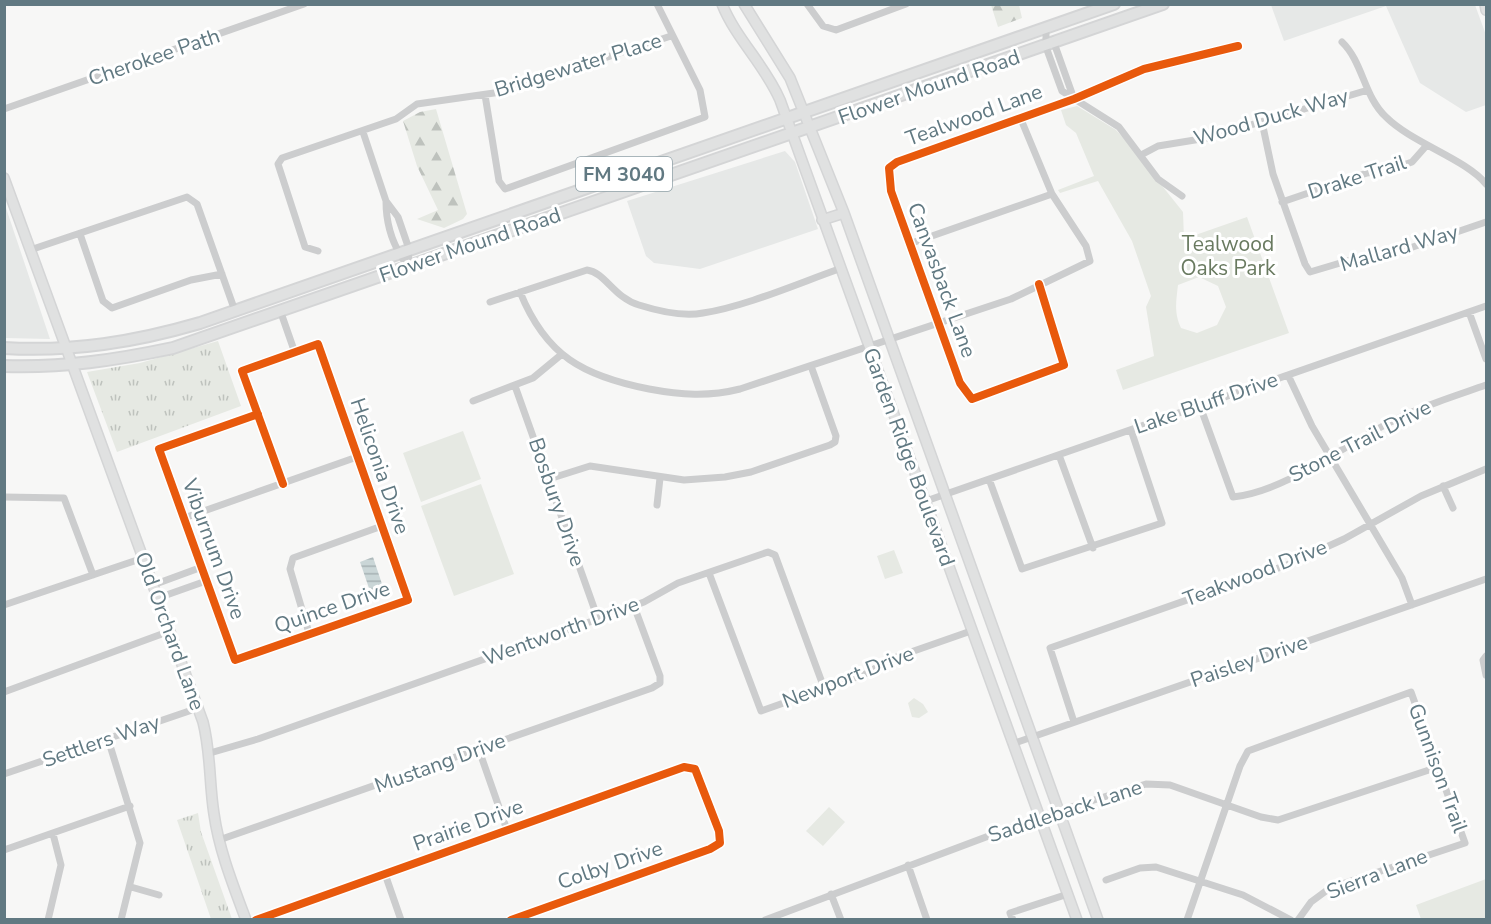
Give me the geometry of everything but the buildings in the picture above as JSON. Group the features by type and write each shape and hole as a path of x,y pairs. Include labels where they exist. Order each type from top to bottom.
{"main road":[{"name":"Garden Ridge Boulevard","path":"722,4 733,26 770,79 786,118 1077,920"},
{"name":"Garden Ridge Boulevard","path":"744,4 790,78 844,213 1098,920"},
{"name":"Flower Mound Road","path":"66,349 147,338 235,311 1114,4"},
{"name":"Flower Mound Road","path":"76,365 118,360 173,348 1051,45 1163,4"},
{"path":"1485,4 1486,10"},
{"name":"Old Orchard Lane","path":"4,178 66,349 76,365 198,708 210,753 213,810 219,840 246,920"},
{"path":"822,220 844,213"},
{"name":"FM 3040","path":"4,348 66,349"},
{"name":"FM 3040","path":"4,366 76,365"},
{"path":"986,671 1006,665"}],"street":[{"name":"Cherokee Path","path":"4,109 304,4"},
{"path":"485,94 499,181 505,189 705,117 700,90 657,4"},
{"path":"807,4 823,26 836,30 906,4"},
{"path":"1046,29 1062,91 1119,127 1158,179 1182,196"},
{"name":"Bridgewater Place","path":"318,251 305,247 278,164 282,158 396,119 417,104 501,92 671,36"},
{"path":"1342,42 1352,51 1368,90 1386,118 1486,184"},
{"name":"Tealwood Lane","path":"889,168 897,162 1074,99 1144,69 1238,46"},
{"name":"Wood Duck Way","path":"1141,155 1158,146 1199,141 1368,90"},
{"path":"520,292 534,323 546,340 562,354 608,380 696,396 740,389 1011,299 1090,261 1086,246 1052,194 1020,117"},
{"path":"1262,122 1273,174 1282,202"},
{"path":"363,132 386,201 398,217 410,249 408,266"},
{"name":"Drake Trail","path":"1282,202 1367,173 1392,169 1412,162 1427,145"},
{"name":"Canvasback Lane","path":"889,168 891,191 909,244 960,383 972,399 1062,367 1065,362 1039,284"},
{"path":"909,244 1052,194"},
{"path":"30,250 187,197 197,204 235,311"},
{"path":"386,201 386,218 398,253 408,266"},
{"name":"Mallard Way","path":"1282,202 1310,272 1364,256 1404,250 1486,222"},
{"path":"80,234 103,301 112,308 191,280 222,274"},
{"path":"490,302 560,278 595,271 624,299 662,311 695,314 725,308 839,269"},
{"name":"Lake Bluff Drive","path":"926,501 1486,306"},
{"path":"280,310 295,352 242,371 283,484"},
{"path":"1470,312 1486,359"},
{"name":"Heliconia Drive","path":"295,352 318,344 408,600"},
{"path":"473,401 538,376 562,354"},
{"path":"549,479 591,466 660,478 698,480 742,474 787,461 835,442 836,436 811,366"},
{"path":"1288,375 1330,455 1402,578 1412,604"},
{"name":"Stone Trail Drive","path":"1200,406 1233,497 1274,484 1404,416 1486,385"},
{"name":"Bosbury Drive","path":"515,386 598,619"},
{"name":"Viburnum Drive","path":"235,660 159,449 258,414"},
{"path":"990,479 1022,569 1093,548 1162,523 1131,430"},
{"path":"1059,455 1093,548"},
{"path":"184,518 357,457"},
{"name":"Teakwood Drive","path":"1074,722 1050,648 1287,565 1323,549 1443,486 1486,469"},
{"path":"657,505 660,478"},
{"path":"1443,486 1453,508"},
{"path":"4,497 64,498 93,575"},
{"path":"309,633 290,569 293,558 382,526"},
{"name":"Wentworth Drive","path":"210,753 258,739 598,619 634,606 665,588 768,552 775,555 824,688"},
{"path":"4,605 143,558"},
{"path":"153,585 201,567"},
{"name":"Newport Drive","path":"709,573 761,711 868,673 888,660 971,631"},
{"name":"Paisley Drive","path":"1012,744 1486,579"},
{"path":"158,597 206,581"},
{"name":"Quince Drive","path":"235,660 408,600"},
{"name":"Mustang Drive","path":"219,840 479,750 660,683 660,676 634,606"},
{"path":"4,692 170,631"},
{"path":"1485,658 1486,675"},
{"name":"Gunnison Trail","path":"1228,805 1240,766 1252,747 1411,692 1465,843"},
{"name":"Settlers Way","path":"4,774 198,708"},
{"path":"108,739 140,843 122,920"},
{"path":"479,750 507,830"},
{"name":"Prairie Drive","path":"256,920 684,767 693,767 719,831 720,843"},
{"name":"Saddleback Lane","path":"765,920 1039,817 1134,787 1170,785 1261,818 1278,820 1438,767"},
{"path":"1187,920 1228,805"},
{"path":"4,850 130,806"},
{"path":"48,920 61,865 53,834"},
{"name":"Colby Drive","path":"511,920 710,849 720,843"},
{"name":"Sierra Lane","path":"1298,920 1311,902 1330,888 1465,843"},
{"path":"908,865 927,920"},
{"path":"1106,880 1140,868 1155,867 1201,880 1251,899 1291,920"},
{"path":"385,874 401,920"},
{"path":"131,887 159,895"},
{"path":"831,894 841,920"},
{"path":"1012,916 1068,894"},
{"path":"538,910 541,920"}],"shaded area":[{"path":"1271,5 1475,5 1486,35 1486,105 1466,112 1420,83 1386,6 1284,41"},
{"path":"785,151 795,162 818,229 700,269 654,263 646,256 627,201"},
{"path":"5,205 50,339 5,338"},
{"path":"373,557 383,587 370,591 360,562"}],"green space":[{"path":"991,5 1019,5 1022,18 998,27"},
{"name":"Tealwood Oaks Park","path":"1077,106 1116,130 1183,212 1184,239 1247,217 1289,333 1123,390 1116,370 1154,356 1146,307 1151,296 1132,241 1098,181 1060,193 1058,190 1094,176 1076,133 1066,125 1061,110","holes":["1199,277 1218,286 1226,307 1217,325 1197,333 1181,328 1176,312 1178,285"]},
{"path":"436,109 467,214 463,219 444,228 417,219 438,210 417,166 403,121 420,112"},
{"path":"218,341 241,406 117,452 87,372 140,363"},
{"path":"463,431 481,479 421,502 403,453"},
{"path":"481,484 514,574 454,596 421,506"},
{"path":"894,550 903,573 885,579 877,556"},
{"path":"914,698 923,704 928,712 919,718 912,717 908,703"},
{"path":"829,807 845,822 823,846 806,831"},
{"path":"198,813 201,832 232,919 211,919 177,820"},
{"path":"1486,879 1486,919 1421,919 1416,905"}],"cycle path":[{"path":"1039,284 1064,365 972,399 960,383 891,191 889,168 897,162 1074,99 1144,69 1238,46"},
{"path":"258,414 159,449 235,660 408,600 318,344 242,371 283,484"},
{"path":"256,920 684,767 695,769 719,831 720,843 710,849 511,920"}]}
